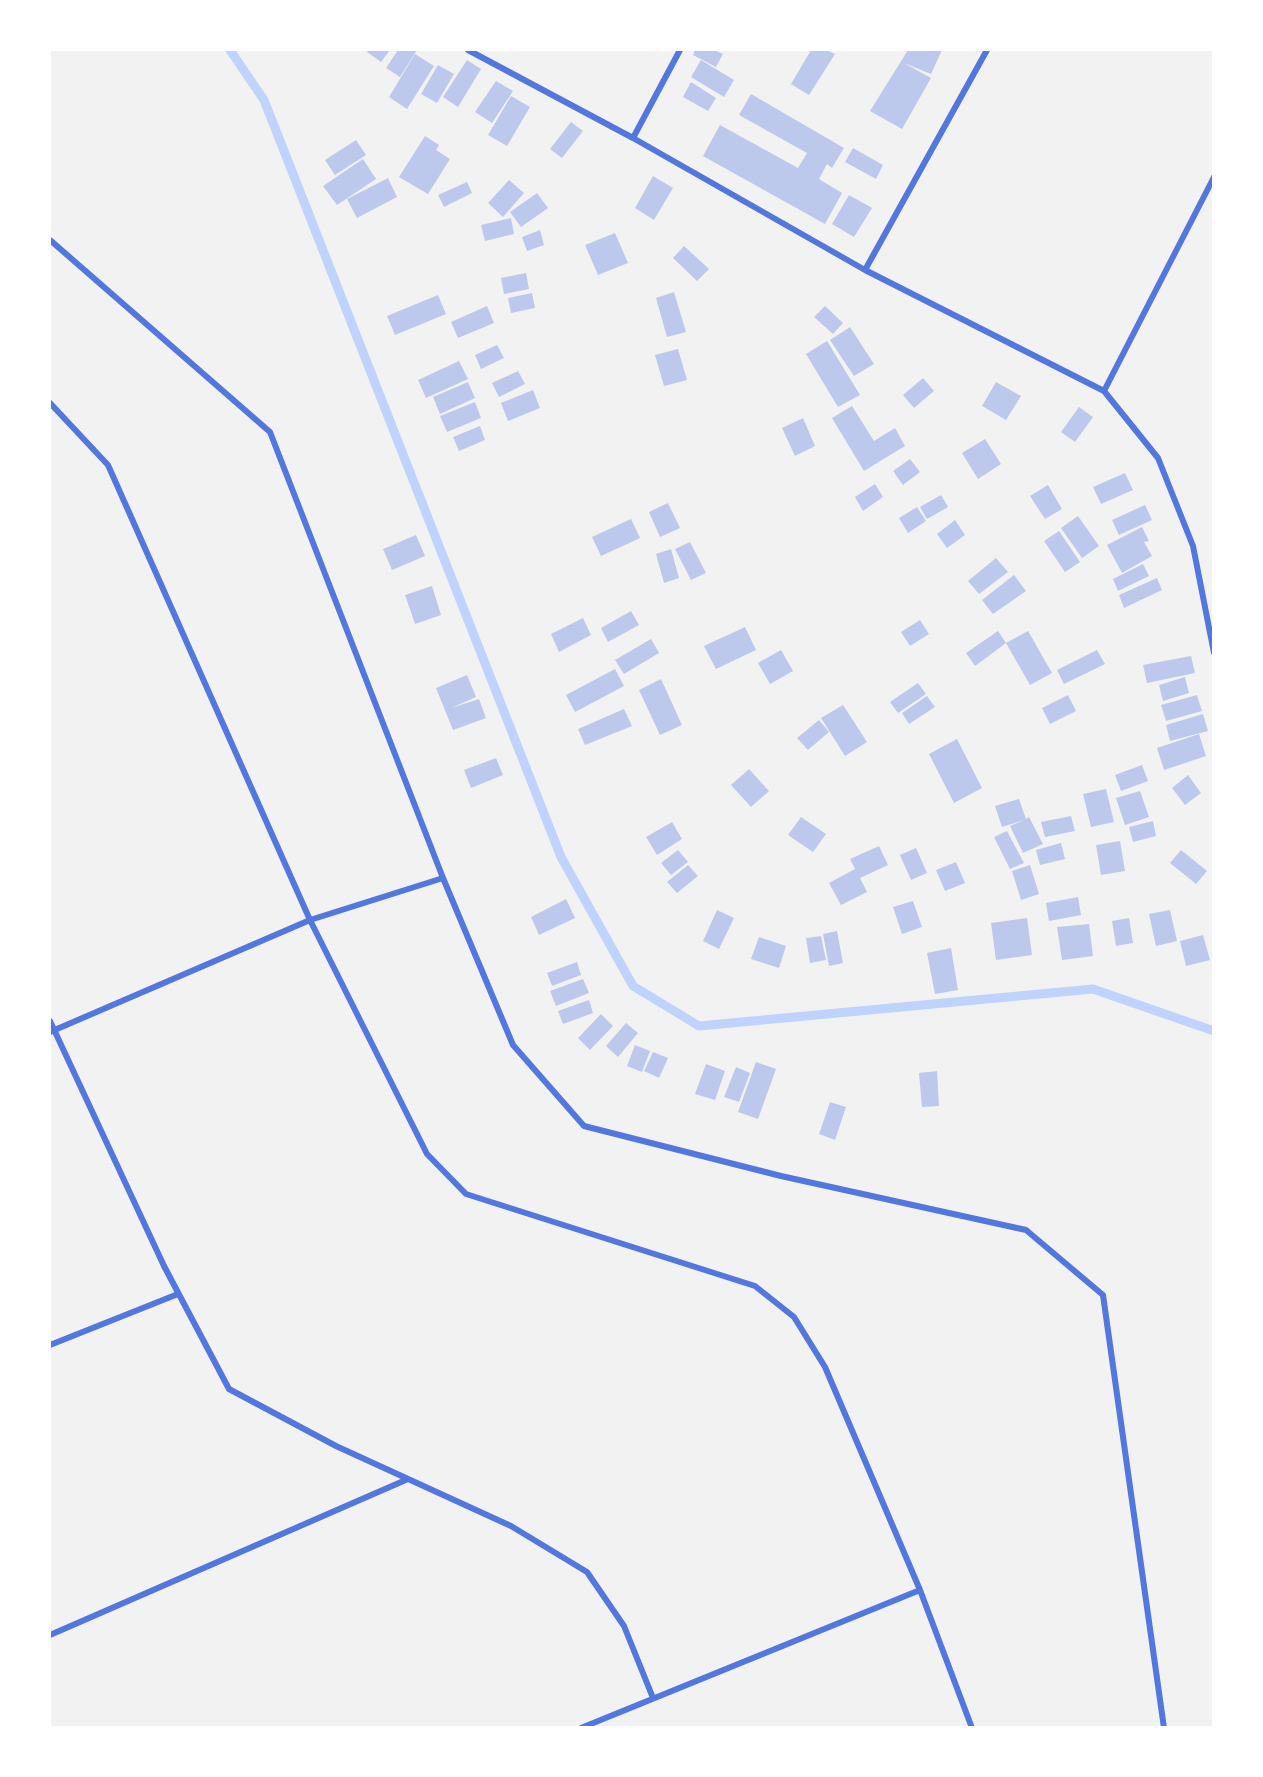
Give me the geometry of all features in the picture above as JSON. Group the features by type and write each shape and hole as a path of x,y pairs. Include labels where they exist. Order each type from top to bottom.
{"street":[{"path":"468,50 633,138 865,270 1104,391 1158,458 1193,546 1214,653"},
{"path":"633,138 680,50"},
{"path":"865,270 987,50"},
{"path":"1104,391 1214,177"},
{"path":"50,240 270,432 442,878 513,1045 584,1126 781,1176 1026,1230 1103,1295 1164,1728"},
{"path":"50,404 108,465 310,920 427,1154 466,1194 755,1286 794,1317 825,1367 920,1590 972,1728"},
{"path":"52,1031 310,920 442,878"},
{"path":"50,1021 52,1031 178,1294 230,1389 336,1446 511,1526 587,1572 624,1626 653,1698"},
{"path":"50,1345 178,1294"},
{"path":"50,1635 408,1479"},
{"path":"581,1728 920,1590"}],"building":[{"path":"368,50 390,50 381,62 367,52"},
{"path":"398,50 417,50 400,77 386,68"},
{"path":"695,50 714,50 723,54 716,67 693,55"},
{"path":"811,50 826,50 835,54 809,95 791,84"},
{"path":"908,50 942,50 931,74 904,63 931,78 902,129 870,111"},
{"path":"415,54 434,66 407,109 389,97"},
{"path":"467,60 481,69 458,107 443,97"},
{"path":"701,60 734,80 724,97 691,77"},
{"path":"438,65 454,74 437,103 421,94"},
{"path":"496,81 513,91 492,123 475,112"},
{"path":"691,82 716,98 708,111 683,97"},
{"path":"751,94 844,148 832,168 827,164 819,179 842,193 825,224 703,156 720,125 798,168 807,153 739,115"},
{"path":"511,96 530,107 507,146 488,135"},
{"path":"571,122 583,131 562,158 550,149"},
{"path":"425,136 439,145 436,150 450,159 428,194 399,177"},
{"path":"356,140 366,155 335,175 325,160"},
{"path":"853,148 883,165 876,179 845,162"},
{"path":"363,159 376,179 337,205 323,186"},
{"path":"653,176 673,188 654,220 635,208"},
{"path":"388,178 397,197 357,218 347,199"},
{"path":"509,180 524,193 503,217 488,203"},
{"path":"467,182 472,193 444,207 438,195"},
{"path":"537,193 548,208 521,227 510,212"},
{"path":"849,195 872,208 854,237 832,224"},
{"path":"511,218 514,234 485,241 481,225"},
{"path":"540,230 544,245 527,251 522,237"},
{"path":"615,233 628,263 598,275 585,245"},
{"path":"684,246 709,269 697,281 673,258"},
{"path":"526,273 529,289 504,294 501,278"},
{"path":"674,292 686,332 667,337 656,298"},
{"path":"532,293 535,308 511,313 508,298"},
{"path":"438,295 446,314 395,335 387,316"},
{"path":"487,306 494,323 458,338 451,322"},
{"path":"825,306 843,323 833,334 814,317"},
{"path":"850,327 874,364 854,376 830,340"},
{"path":"827,341 860,395 838,407 806,354"},
{"path":"497,345 504,358 481,369 475,355"},
{"path":"678,349 687,380 664,386 655,355"},
{"path":"459,361 468,379 426,398 418,380"},
{"path":"518,371 525,384 499,397 492,383"},
{"path":"923,378 934,391 914,408 903,395"},
{"path":"468,382 475,398 440,414 433,397"},
{"path":"996,382 1021,396 1006,420 982,406"},
{"path":"533,390 540,408 508,421 501,403"},
{"path":"475,402 481,418 447,432 440,416"},
{"path":"852,406 874,441 895,428 905,446 864,471 832,418"},
{"path":"1079,407 1093,417 1075,442 1061,432"},
{"path":"803,418 815,446 795,456 782,428"},
{"path":"480,426 485,440 459,451 453,437"},
{"path":"985,439 1001,464 978,479 962,453"},
{"path":"910,459 920,472 903,485 893,471"},
{"path":"1125,473 1133,490 1101,504 1093,487"},
{"path":"875,484 883,497 863,511 855,497"},
{"path":"1048,485 1062,509 1045,519 1030,496"},
{"path":"941,495 948,507 927,519 920,507"},
{"path":"668,503 680,528 660,537 649,512"},
{"path":"1145,505 1152,520 1119,535 1112,520"},
{"path":"917,507 926,521 908,533 899,518"},
{"path":"1078,516 1099,546 1082,558 1061,528"},
{"path":"631,519 640,538 601,556 592,537"},
{"path":"955,520 965,535 947,548 937,534"},
{"path":"1142,527 1149,541 1144,542 1152,556 1122,573 1107,545"},
{"path":"1059,531 1080,562 1065,572 1044,541"},
{"path":"416,535 425,556 392,570 383,549"},
{"path":"690,542 706,573 691,580 675,549"},
{"path":"671,549 679,578 664,583 656,554"},
{"path":"996,558 1008,572 979,594 968,581"},
{"path":"1143,564 1149,576 1118,591 1113,579"},
{"path":"1014,575 1026,591 993,614 982,600"},
{"path":"1157,578 1162,590 1124,608 1119,595"},
{"path":"432,586 441,615 415,624 405,595"},
{"path":"631,611 639,625 608,642 601,628"},
{"path":"583,618 591,635 559,652 551,634"},
{"path":"920,620 929,634 910,646 901,632"},
{"path":"745,627 756,650 716,669 704,646"},
{"path":"998,631 1006,643 975,666 966,653"},
{"path":"1028,631 1052,673 1030,685 1006,643"},
{"path":"651,639 659,653 624,674 615,660"},
{"path":"781,650 793,671 770,684 758,663"},
{"path":"1097,650 1105,664 1064,684 1057,670"},
{"path":"1191,656 1195,673 1147,683 1143,665"},
{"path":"615,669 624,686 575,712 566,695"},
{"path":"467,675 476,697 451,708 479,699 486,718 453,730 436,688"},
{"path":"1185,677 1189,693 1163,701 1159,685"},
{"path":"661,679 682,725 660,735 639,690"},
{"path":"918,683 926,694 898,713 890,702"},
{"path":"1068,695 1076,711 1050,724 1042,708"},
{"path":"1197,695 1202,711 1166,721 1161,705"},
{"path":"927,696 935,707 909,724 902,713"},
{"path":"843,705 867,742 845,756 821,718"},
{"path":"624,709 632,726 585,745 578,729"},
{"path":"1203,714 1208,731 1170,741 1166,725"},
{"path":"819,720 829,732 808,750 797,738"},
{"path":"1199,734 1206,756 1164,770 1157,748"},
{"path":"957,739 982,788 954,803 929,754"},
{"path":"496,758 503,775 471,788 464,770"},
{"path":"1142,765 1148,781 1121,791 1115,775"},
{"path":"749,769 769,791 751,807 731,785"},
{"path":"1188,775 1201,793 1185,805 1172,788"},
{"path":"1106,789 1114,822 1091,827 1083,794"},
{"path":"1140,791 1149,817 1125,825 1116,798"},
{"path":"1019,799 1026,819 1029,817 1043,844 1023,853 1010,826 1024,820 1002,827 995,806"},
{"path":"1071,816 1075,831 1045,837 1041,822"},
{"path":"801,817 826,834 813,852 788,835"},
{"path":"1153,821 1156,836 1133,842 1129,827"},
{"path":"672,822 682,839 657,855 646,837"},
{"path":"1007,831 1024,863 1010,869 994,837"},
{"path":"1120,841 1125,871 1101,875 1096,845"},
{"path":"1061,843 1065,859 1040,865 1036,850"},
{"path":"879,846 888,865 860,878 867,892 841,905 829,883 855,869 850,859"},
{"path":"916,848 927,873 911,880 900,855"},
{"path":"678,850 688,862 671,875 661,863"},
{"path":"1181,850 1207,871 1196,884 1170,863"},
{"path":"956,862 965,883 945,891 936,870"},
{"path":"688,865 698,876 677,893 667,882"},
{"path":"1030,865 1039,894 1021,900 1012,871"},
{"path":"1078,897 1081,915 1049,921 1046,903"},
{"path":"566,899 575,918 539,935 531,917"},
{"path":"913,901 922,927 902,934 893,907"},
{"path":"717,910 734,918 719,949 703,941"},
{"path":"1170,910 1177,941 1156,946 1149,914"},
{"path":"1027,918 1032,955 996,960 991,923"},
{"path":"1129,918 1133,943 1116,946 1112,921"},
{"path":"1089,924 1093,956 1062,960 1057,927"},
{"path":"837,931 843,963 829,966 823,934"},
{"path":"1203,935 1210,960 1186,966 1180,941"},
{"path":"821,936 826,960 810,963 806,938"},
{"path":"759,937 786,946 779,968 751,959"},
{"path":"951,948 958,990 935,994 927,953"},
{"path":"577,962 581,975 552,986 547,973"},
{"path":"583,979 589,993 556,1006 550,991"},
{"path":"589,1000 593,1013 563,1024 558,1011"},
{"path":"601,1014 613,1026 590,1050 578,1038"},
{"path":"626,1023 638,1033 618,1057 606,1046"},
{"path":"635,1045 650,1051 642,1072 627,1066"},
{"path":"653,1052 668,1058 659,1078 644,1071"},
{"path":"756,1062 776,1069 758,1119 738,1112"},
{"path":"706,1064 725,1071 715,1100 695,1094"},
{"path":"736,1067 750,1073 739,1102 724,1097"},
{"path":"937,1071 939,1106 922,1107 919,1073"},
{"path":"830,1102 846,1107 835,1140 819,1134"}],"waterway":[{"path":"230,50 264,100 561,857 633,986 699,1026 1093,989 1214,1031"}]}
